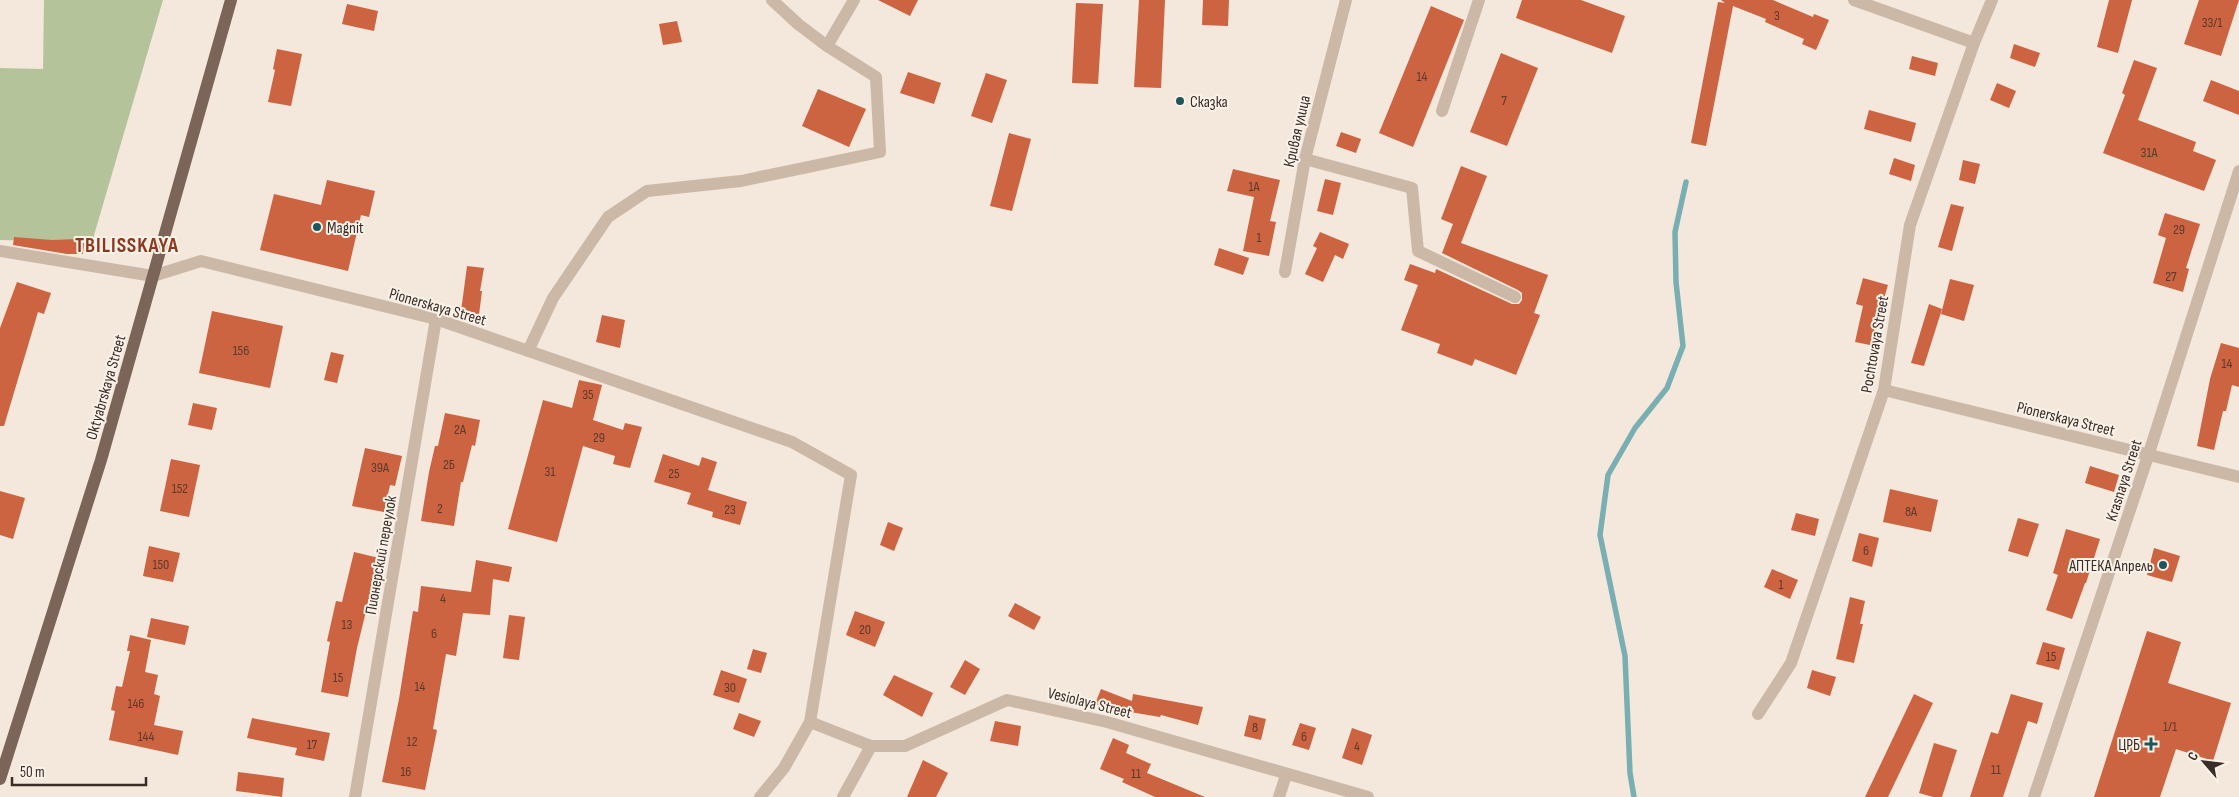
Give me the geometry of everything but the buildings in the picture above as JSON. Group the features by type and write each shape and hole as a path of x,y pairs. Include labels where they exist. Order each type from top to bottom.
{"main road":[{"name":"Oktyabrskaya Street","path":"0,779 101,460 231,0"}],"street":[{"path":"528,351 554,298 608,218 647,191 741,181 880,152 876,77 827,46 798,24 772,0"},
{"path":"827,46 854,0"},
{"name":"Кривая улица","path":"1285,272 1306,159 1346,0"},
{"path":"1442,111 1479,0"},
{"path":"1854,0 1974,43"},
{"name":"Pochtovaya Street","path":"1758,714 1791,663 1884,390 1910,225 1974,43 1992,0"},
{"path":"1306,159 1412,188 1418,251 1515,297"},
{"name":"Krasnaya Street","path":"2034,797 2148,456 2239,171"},
{"name":"Pionerskaya Street","path":"0,251 153,276 202,261 436,319 792,442 851,475 810,722"},
{"name":"Пионерский переулок","path":"356,797 436,319"},
{"name":"Pionerskaya Street","path":"1884,390 2239,478"},
{"name":"Vesiolaya Street","path":"810,722 871,746 906,746 1007,700 1107,722 1286,775 1368,797"},
{"path":"760,797 784,768 810,722"},
{"path":"843,797 871,746"},
{"path":"1279,797 1286,775"}],"green space":[{"path":"44,0 163,0 92,242 0,240 0,68 43,69"}],"waterway":[{"path":"1634,797 1630,773 1625,656 1600,535 1608,475 1635,428 1667,388 1683,346 1676,282 1675,232 1686,182"}],"place":[{"name":"Сказка","path":"1180,101"},
{"name":"Magnit","path":"317,227"},
{"name":"АПТЕКА Апрель","path":"2163,565"},
{"name":"ЦРБ","path":"2151,744"}],"district":[{"name":"TBILISSKAYA","path":"127,245"}]}
